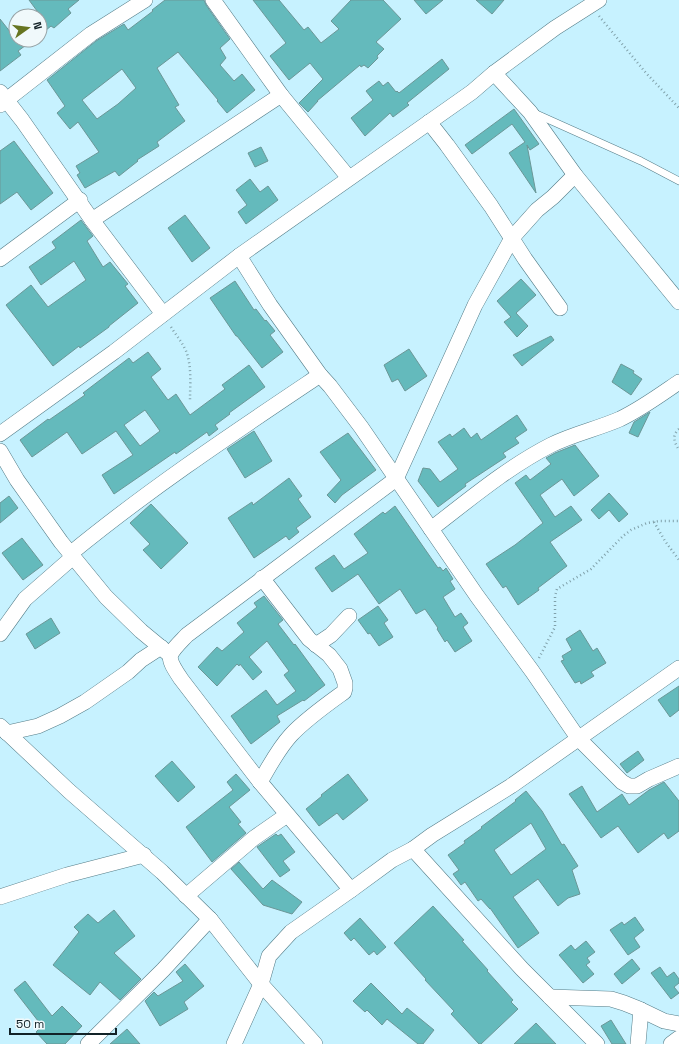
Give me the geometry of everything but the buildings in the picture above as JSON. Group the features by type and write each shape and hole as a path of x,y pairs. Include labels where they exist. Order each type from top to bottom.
{"street":[{"path":"145,0 91,34 2,99 22,120 80,200 92,220 162,314"},
{"path":"213,0 281,95 349,178"},
{"path":"0,434 114,352 239,256 472,92 494,73 555,28 595,3"},
{"path":"494,73 530,112 575,175 679,302"},
{"path":"92,220 281,95"},
{"path":"428,122 447,145 491,206 560,308"},
{"path":"4,730 38,726 60,716 104,689 128,672 141,660 172,650 187,635 396,479 475,305 512,238 537,210 554,197 575,175"},
{"path":"0,259 80,200"},
{"path":"239,256 270,305 320,375 361,427 477,596 532,671 578,738 622,782 629,786 637,786 679,766"},
{"path":"0,634 17,608 25,599 72,555 116,517 271,406 320,375"},
{"path":"431,528 488,485 529,458 552,445 620,419 679,382"},
{"path":"0,451 17,480 72,555 106,597 141,632 166,651 170,663 181,679 260,782 351,890"},
{"path":"260,782 291,735 345,690 345,683 340,669 329,655 309,639 262,578"},
{"path":"316,645 331,635 349,616"},
{"path":"234,1044 261,984 269,956 290,932 387,864 511,786 679,668"},
{"path":"4,730 69,791 144,856 210,919 261,984 315,1044"},
{"path":"186,896 254,838 287,815"},
{"path":"413,849 522,969 597,1044"},
{"path":"0,897 67,876 144,856"},
{"path":"88,1044 163,970 210,919"},
{"path":"550,997 611,1000 624,1003 664,1021 679,1024"},
{"path":"638,1044 641,1010"},
{"path":"671,1044 679,1038"}],"lane":[{"path":"530,112 640,161 679,181"}],"path":[{"path":"595,3 646,73 679,108"},
{"path":"162,314 183,346 187,355 190,367 190,401"},
{"path":"679,430 674,437 679,450"},
{"path":"532,671 555,627 555,596 557,589 591,569 623,536 638,526 654,522 679,521"},
{"path":"654,522 664,540 679,560"}]}
